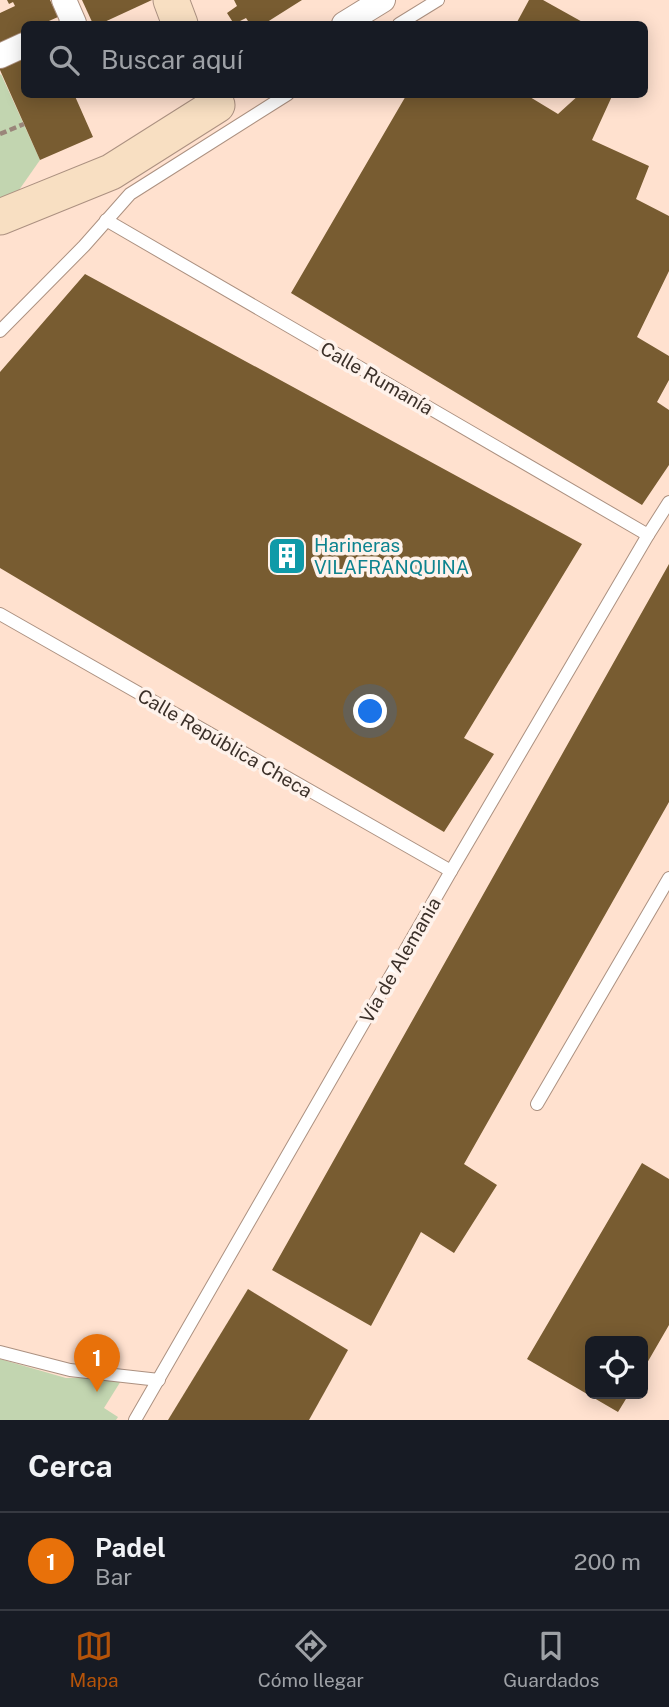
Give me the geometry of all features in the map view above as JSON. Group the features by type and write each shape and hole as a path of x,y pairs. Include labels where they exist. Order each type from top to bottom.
{"street":[{"path":"64,0 71,21"},
{"path":"171,0 179,21"},
{"path":"349,21 383,0"},
{"path":"0,56 21,46"},
{"path":"0,217 111,172 221,98"}],"lane":[{"path":"404,21 438,0"},
{"path":"0,331 130,194 282,98"},
{"name":"Calle Rumanía","path":"106,220 648,535"},
{"name":"Vía de Alemania","path":"135,1420 451,872 669,502"},
{"name":"Calle República Checa","path":"0,614 451,872"},
{"path":"537,1104 669,877"},
{"path":"0,1352 70,1370 159,1380"}],"path":[{"path":"0,134 23,124"}],"green space":[{"path":"0,75 40,160 19,190 0,198"},
{"path":"0,1359 66,1378 124,1376 104,1408 118,1417 116,1420 0,1420"}],"building":[{"path":"7,0 50,0 58,17 49,21 21,21 21,34 0,44 0,13 15,6 13,2 9,4"},
{"path":"82,0 152,0 106,21 92,21"},
{"path":"234,0 302,0 269,21 248,21 246,18 232,21 227,13 237,6"},
{"path":"529,0 543,0 581,21 518,21"},
{"path":"21,55 21,98 76,98 93,137 40,160 0,65"},
{"path":"405,98 532,98 558,114 576,98 611,98 592,140 649,166 636,199 669,216 669,271 637,337 669,356 669,380 657,402 669,410 669,465 642,505 291,293"},
{"name":"Harineras VILAFRANQUINA","path":"85,274 582,544 464,738 494,754 444,832 0,568 0,372"},
{"path":"669,564 669,802 464,1164 497,1185 454,1253 421,1232 371,1326 272,1270"},
{"path":"642,1163 669,1179 669,1325 648,1361 648,1336 585,1336 585,1393 527,1359"},
{"path":"248,1289 348,1350 309,1420 168,1420"},
{"path":"596,1399 626,1399 618,1412"}],"place":[{"name":"Harineras VILAFRANQUINA","path":"287,556"},
{"name":"Padel","path":"97,1392"}]}
